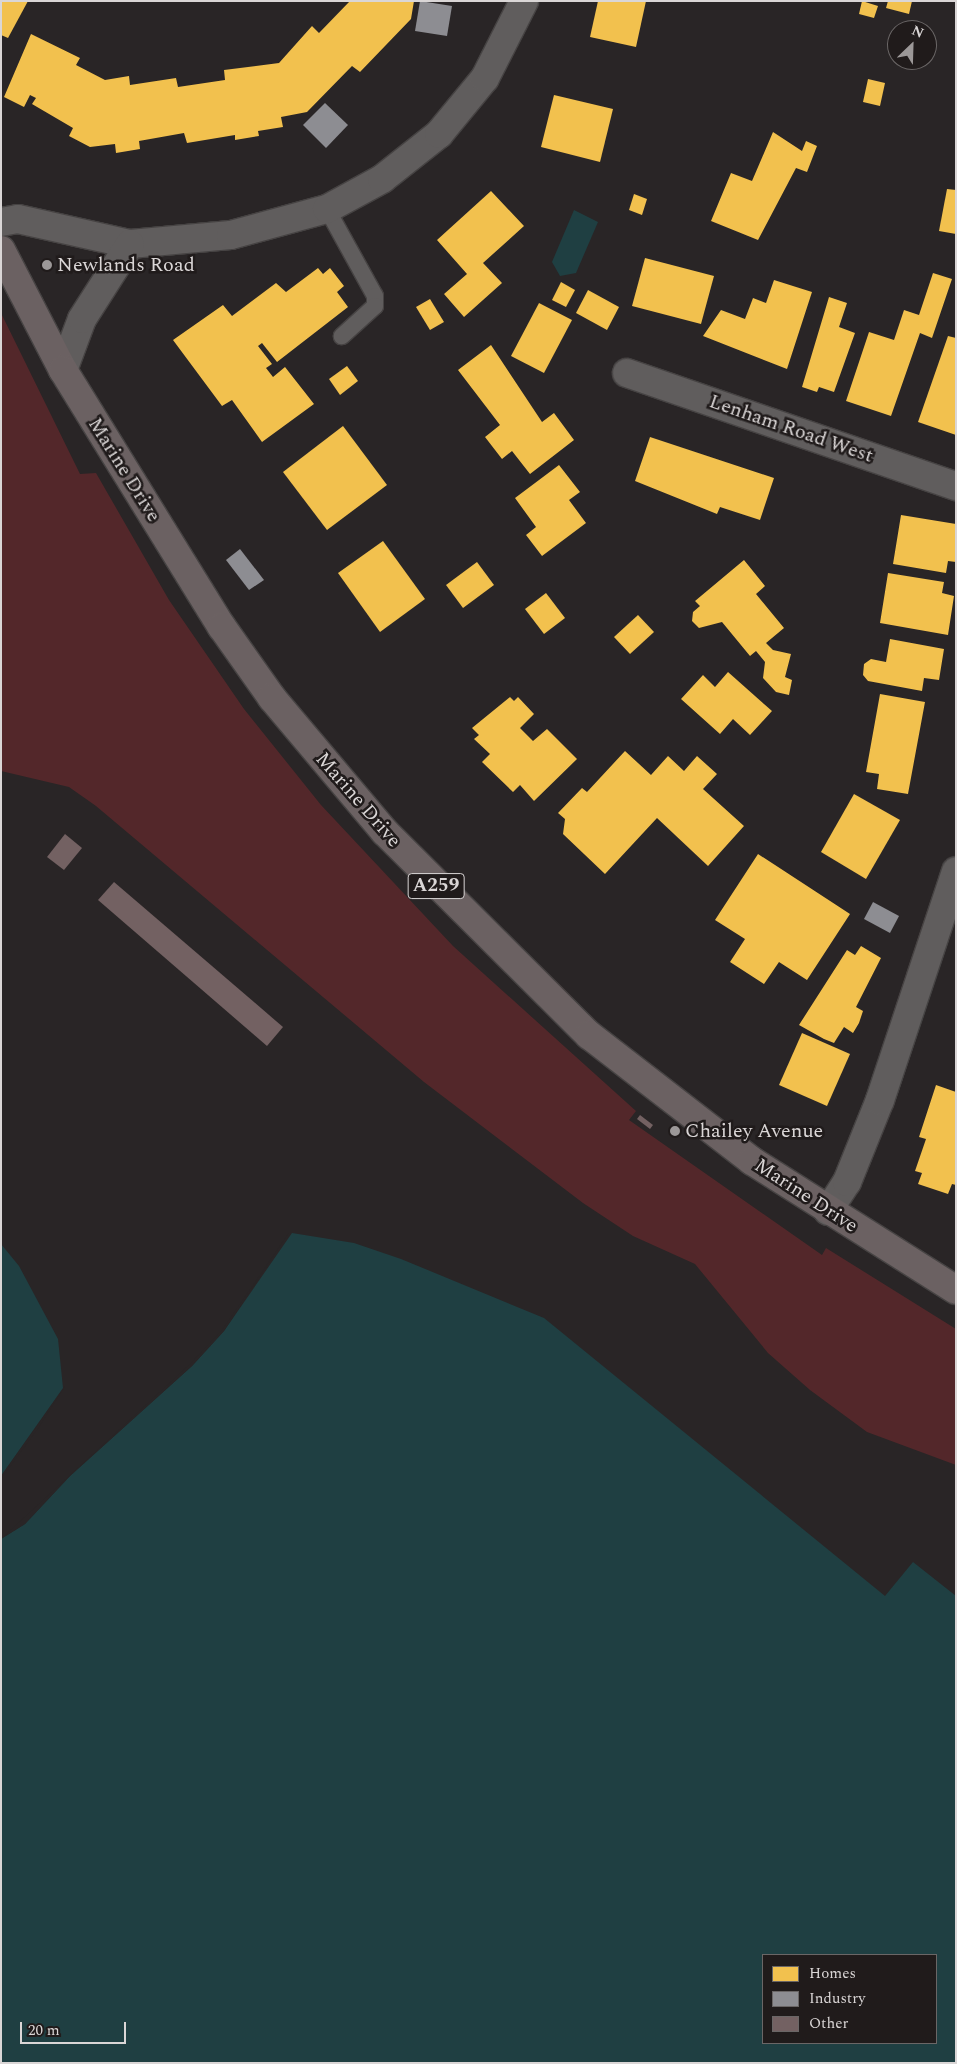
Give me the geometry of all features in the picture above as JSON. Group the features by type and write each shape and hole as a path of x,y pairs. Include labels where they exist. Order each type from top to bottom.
{"main road":[{"name":"Marine Drive","path":"1,250 63,370 222,627 284,713 384,832 589,1035 752,1161 956,1290"}],"street":[{"path":"1,222 18,219 130,244 231,235 327,210 382,180 439,134 485,78 524,1"},
{"path":"63,370 82,319 130,244"},
{"name":"Lenham Road West","path":"627,373 956,486"},
{"path":"828,1210 847,1182 880,1100 954,888"}],"lane":[{"path":"327,210 375,296 376,306 342,336"}],"shaded area":[{"path":"1,313 80,474 96,473 169,600 244,709 321,805 453,946 636,1111 629,1120 822,1255 826,1248 956,1329 956,1465 867,1432 810,1390 768,1353 695,1264 633,1236 583,1203 424,1082 96,806 69,787 1,771"}],"water":[{"path":"574,210 598,222 576,273 560,276 552,262"},
{"path":"292,1233 354,1243 401,1259 544,1318 885,1596 913,1562 956,1596 956,2063 1,2063 1,1539 25,1524 70,1476 192,1366 224,1331"},
{"path":"1,1244 19,1266 58,1339 63,1388 1,1476"}],"pier":[{"path":"290,1231 224,1331 192,1366 70,1476 25,1524 1,1539 190,1364 222,1330"},
{"path":"65,1386 39,1427 1,1479 1,1476"}],"building: Homes":[{"path":"1,1 28,1 8,38 1,35"},
{"path":"350,1 414,1 411,19 360,72 352,66 307,112 281,117 283,127 258,131 259,136 235,140 235,135 187,143 184,133 139,141 140,149 116,153 115,144 90,147 69,136 73,128 32,104 36,98 30,95 24,107 4,97 31,34 80,58 76,65 105,80 129,76 130,85 176,78 178,87 225,80 224,70 279,63 312,26 319,33"},
{"path":"598,1 646,1 636,47 590,37"},
{"path":"862,1 878,6 874,18 859,14"},
{"path":"888,1 912,1 909,14 886,8"},
{"path":"868,79 885,83 880,106 863,102"},
{"path":"554,95 613,109 600,162 541,147"},
{"path":"773,132 802,151 806,141 817,146 807,172 796,168 758,240 711,221 731,173 752,181"},
{"path":"947,189 956,190 956,234 939,231"},
{"path":"491,191 524,226 483,263 502,283 464,317 444,294 467,274 437,240"},
{"path":"634,194 647,199 642,215 629,210"},
{"path":"645,258 714,276 701,324 632,306"},
{"path":"318,268 323,274 330,268 344,286 337,292 348,307 277,362 262,343 258,346 272,364 266,368 273,377 285,367 314,404 262,442 232,400 222,406 173,340 223,305 232,316 276,283 286,292"},
{"path":"933,273 952,279 932,338 920,333 891,416 846,401 869,332 894,340 904,310 919,315"},
{"path":"774,280 812,292 787,369 703,336 721,310 745,319 753,298 766,303"},
{"path":"561,282 575,290 566,307 552,300"},
{"path":"588,290 619,307 607,330 576,313"},
{"path":"829,297 847,303 839,327 855,333 834,392 819,387 817,392 802,387"},
{"path":"430,299 444,322 430,330 416,307"},
{"path":"539,303 572,320 544,373 511,356"},
{"path":"948,336 956,338 956,435 918,422"},
{"path":"491,345 542,422 554,413 574,440 530,474 512,451 502,459 485,437 500,425 458,370"},
{"path":"347,366 358,381 340,395 329,379"},
{"path":"343,426 387,485 327,530 283,472"},
{"path":"650,437 774,478 760,520 720,507 717,514 635,481"},
{"path":"559,465 580,492 569,500 586,523 542,556 526,535 536,527 515,498"},
{"path":"901,515 956,524 956,562 948,561 946,573 893,564"},
{"path":"383,541 425,599 380,632 338,573"},
{"path":"744,560 765,586 756,594 784,628 766,643 773,650 791,654 785,677 792,680 789,695 776,692 763,678 765,662 756,651 750,656 722,622 699,628 692,621 693,612 700,606 695,601"},
{"path":"477,562 494,585 463,608 446,585"},
{"path":"888,573 944,582 942,593 954,596 948,635 880,623"},
{"path":"546,593 565,618 544,634 525,609"},
{"path":"638,615 654,632 630,654 614,637"},
{"path":"890,639 944,649 939,680 924,678 922,691 868,681 863,675 864,664 871,659 886,662"},
{"path":"728,672 772,711 750,735 733,719 720,734 681,699 703,675 715,687"},
{"path":"880,694 925,702 908,794 877,789 879,774 866,772"},
{"path":"510,697 514,701 518,697 534,714 520,728 533,741 547,729 577,759 534,801 520,785 513,792 482,762 490,754 474,739 479,735 472,728"},
{"path":"625,751 651,775 668,756 684,771 697,756 717,774 703,789 744,826 708,866 657,818 605,874 563,834 565,819 558,813 582,788 587,792"},
{"path":"854,794 900,820 866,879 821,852"},
{"path":"758,854 850,914 807,980 779,962 764,984 730,962 745,939 715,920"},
{"path":"861,946 881,958 856,1007 863,1011 859,1023 853,1033 844,1027 834,1043 799,1025 847,950 855,955"},
{"path":"802,1033 850,1054 827,1106 779,1085"},
{"path":"936,1085 956,1092 956,1185 952,1184 948,1194 918,1184 922,1173 915,1171 926,1139 919,1137"}],"building: Industry":[{"path":"420,1 452,6 447,36 415,31"},
{"path":"325,103 348,125 326,148 303,125"},
{"path":"240,549 264,580 249,590 226,560"},
{"path":"873,902 899,916 890,933 864,919"}],"building: Other":[{"path":"65,834 82,848 64,870 47,857"},
{"path":"114,882 283,1027 267,1046 98,900"},
{"path":"640,1115 653,1125 650,1129 637,1119"}],"place":[{"name":"Newlands Road","path":"47,265"},
{"name":"Chailey Avenue","path":"675,1131"}]}
